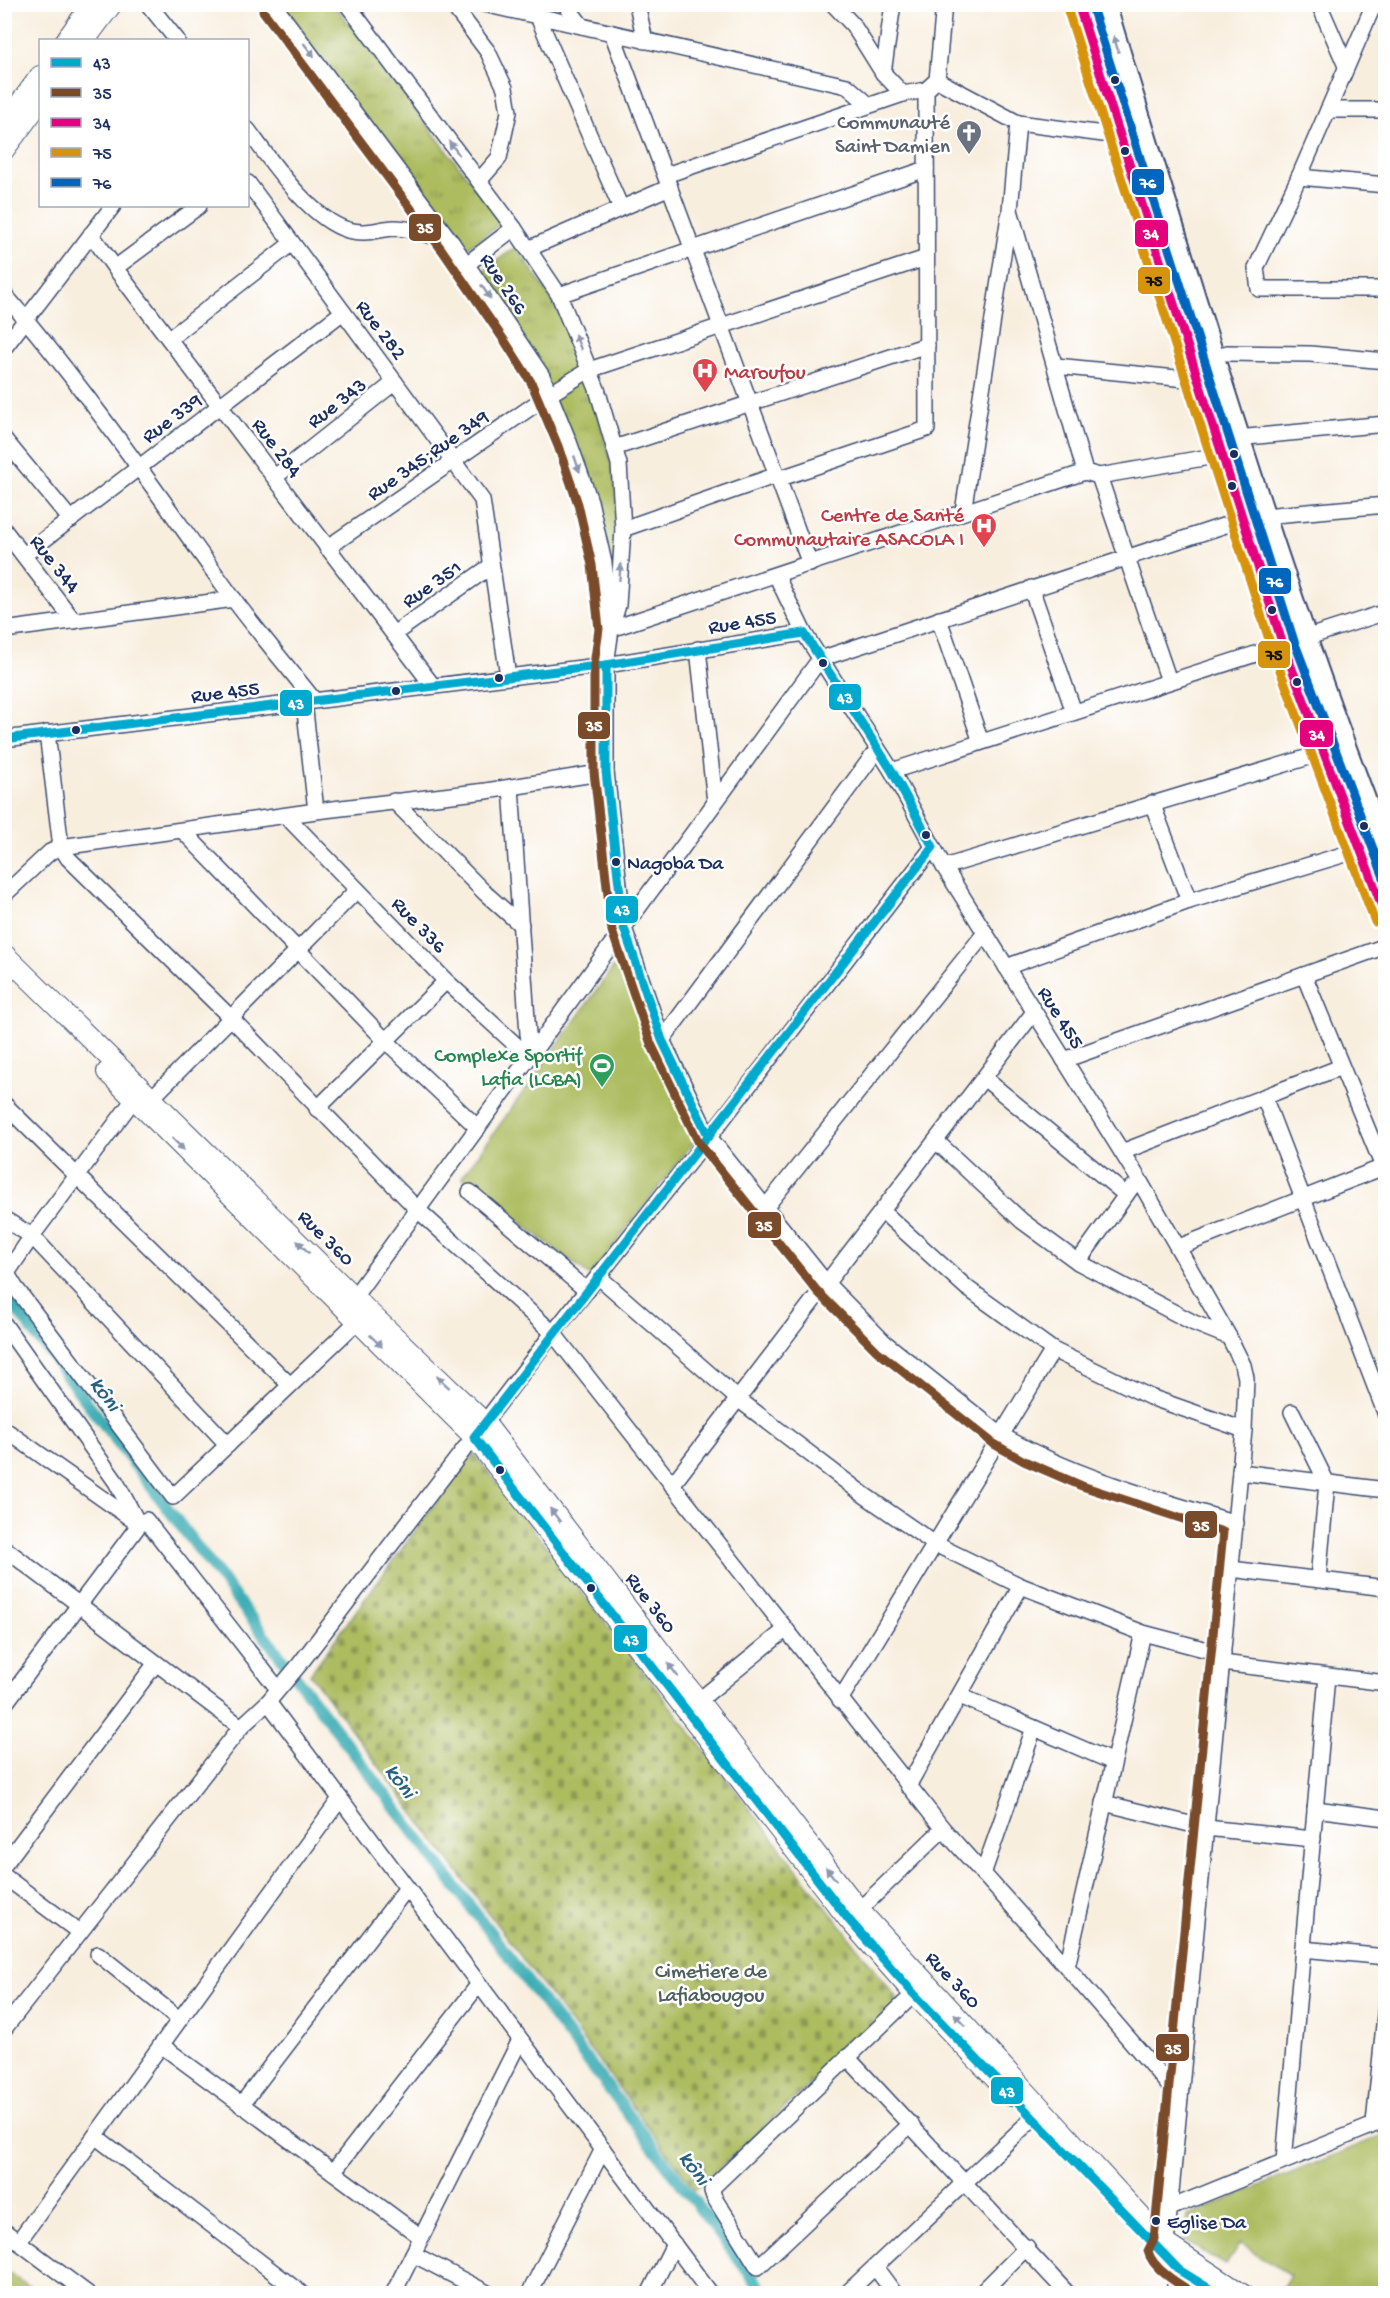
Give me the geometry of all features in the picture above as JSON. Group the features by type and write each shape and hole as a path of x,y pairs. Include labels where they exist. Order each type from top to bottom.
{"highway":[{"path":"1078,4 1221,455 1252,518 1293,641 1322,753 1386,918"},
{"path":"1104,4 1237,438 1252,518"},
{"path":"1293,641 1385,855"}],"main road":[{"path":"67,39 92,4"},
{"path":"86,39 112,4"},
{"path":"4,125 39,77"},
{"path":"4,150 39,103"},
{"name":"Rue 360","path":"4,954 143,1099 362,1317 480,1430 697,1702 854,1916 1163,2247 1179,2270 1219,2294"},
{"name":"Rue 360","path":"4,967 354,1297 362,1317"},
{"name":"Rue 360","path":"480,1430 914,1994 1033,2118 1163,2247 1242,2294"}],"street":[{"path":"148,4 176,39"},
{"name":"Rue 266","path":"273,4 452,243 542,376 590,501 604,563 611,629"},
{"name":"Rue 266","path":"347,4 514,228 559,295 589,370 614,448 619,464 623,529 618,605 611,629 606,665 606,772 624,928 662,1040 709,1137 826,1284 884,1342 1001,1435 1100,1480 1236,1523"},
{"path":"452,4 488,52 506,88 508,112 499,158 479,181"},
{"path":"484,4 847,86 869,105"},
{"path":"565,4 582,26"},
{"path":"637,4 645,40"},
{"path":"833,4 854,25 883,73 903,94"},
{"path":"883,73 893,4"},
{"path":"623,529 927,429 926,169 931,85 944,4"},
{"path":"1318,4 1346,66"},
{"path":"1374,4 1299,177 1256,268 1259,289 1386,289"},
{"path":"538,17 621,208"},
{"path":"612,33 810,564"},
{"path":"528,249 621,208 668,181 869,105 931,85 1018,123 1119,136"},
{"path":"1328,110 1386,110"},
{"path":"963,512 1010,210 1018,123"},
{"path":"249,131 283,176 322,218 348,230 373,233 392,228 412,230 452,243"},
{"path":"559,295 926,169"},
{"path":"1299,177 1386,185"},
{"name":"Rue 282","path":"249,184 482,500 491,566"},
{"path":"4,348 111,207"},
{"path":"115,268 198,207"},
{"path":"1010,210 1056,366 1092,474 1126,556 1169,681"},
{"path":"467,264 514,228"},
{"name":"Rue 284","path":"91,234 433,686"},
{"path":"169,339 292,243"},
{"name":"Rue 345;Rue 349","path":"327,548 550,393 589,370 926,258"},
{"path":"4,294 26,319 139,467 309,701 316,811"},
{"name":"Rue 339","path":"24,555 343,312"},
{"path":"614,448 927,345"},
{"path":"1227,353 1310,354 1386,361"},
{"path":"1056,366 1196,380"},
{"name":"Rue 343","path":"275,477 395,382"},
{"path":"1237,438 1386,424"},
{"path":"4,439 71,520"},
{"path":"611,629 963,512 1092,474 1221,455"},
{"path":"354,1297 819,659 1126,556 1252,518 1386,505"},
{"name":"Rue 344","path":"4,530 74,621"},
{"path":"491,566 508,676"},
{"name":"Rue 351","path":"395,633 491,566"},
{"path":"777,574 804,633"},
{"path":"1031,588 1074,712"},
{"path":"4,630 234,599"},
{"path":"892,771 1386,612"},
{"path":"939,619 981,742"},
{"name":"Rue 455","path":"4,739 606,665 804,633 892,771 944,867 1138,1178 1229,1337 1243,1365 1246,1378 1244,1430"},
{"path":"699,649 715,802"},
{"path":"47,733 61,847 68,858 231,1018 317,1109 418,1210 553,1333 943,1829 1067,1967 1180,2098"},
{"path":"662,1040 877,750"},
{"path":"944,867 1322,753"},
{"path":"4,896 50,852 61,847 316,811 511,787 606,772"},
{"path":"511,787 528,1034 532,1053"},
{"path":"394,801 485,893 521,924"},
{"path":"1152,803 1189,901"},
{"name":"Rue 336","path":"286,816 446,981 532,1053"},
{"path":"183,831 385,1040 478,1128"},
{"path":"4,2029 242,1727 268,1702 298,1665 553,1333 709,1137 933,847"},
{"path":"1006,967 1189,901 1359,850"},
{"path":"357,890 231,1018 143,1099 78,1176 6,1271 15,1287 173,1497 362,1317"},
{"path":"765,1208 985,933"},
{"path":"1064,1060 1386,946"},
{"path":"1179,1247 1385,1169 1304,975"},
{"path":"317,1109 446,981"},
{"path":"672,1485 1034,1012"},
{"path":"1122,1152 1341,1067"},
{"path":"984,1078 1126,1195"},
{"path":"1264,1097 1386,1415"},
{"path":"4,1104 290,1385"},
{"path":"936,1141 1022,1221 1078,1262 1194,1323 1229,1337"},
{"path":"1078,1262 1138,1178"},
{"path":"470,1192 587,1291"},
{"path":"882,1211 967,1288 1053,1350 1150,1397 1244,1430 1170,2208 1163,2247"},
{"path":"4,1219 32,1236 228,1445"},
{"path":"599,1277 738,1399 864,1496 935,1544 1021,1586 1143,1633 1222,1659 1386,1683"},
{"path":"4,1324 116,1482 139,1525"},
{"path":"840,1700 1053,1350"},
{"path":"1292,1412 1327,1483 1318,1579"},
{"path":"4,1429 139,1525"},
{"path":"1240,1472 1386,1490"},
{"path":"4,1705 139,1525 146,1520 283,1683"},
{"path":"6,1554 79,1605 242,1727"},
{"path":"1231,1569 1386,1588"},
{"path":"908,1786 1021,1586"},
{"path":"697,1702 785,1630"},
{"path":"1067,1967 1143,1633"},
{"path":"4,1866 156,1663"},
{"path":"1284,2161 1328,1676"},
{"path":"960,1696 1113,1762"},
{"path":"268,1702 711,2294"},
{"path":"983,1874 1034,1728"},
{"path":"18,2241 340,1799"},
{"path":"1104,1803 1206,1828 1313,1839"},
{"path":"1315,1809 1386,1818"},
{"path":"854,1916 943,1829"},
{"path":"4,1876 79,1932"},
{"path":"241,2104 407,1888"},
{"path":"1303,1949 1386,1957"},
{"path":"98,1954 179,2019"},
{"path":"333,2172 479,1984"},
{"path":"911,2124 758,2267 714,2197 712,2191 714,2187 914,1994"},
{"path":"1170,2208 1380,2122 1386,2005"},
{"path":"393,2294 520,2040"},
{"path":"161,2045 422,2237"},
{"path":"847,2057 1027,2247 1068,2294"},
{"path":"846,2294 966,2184 1033,2118"},
{"path":"95,2136 302,2294"},
{"path":"529,2294 603,2149"},
{"path":"4,2231 86,2293"},
{"path":"649,2294 674,2244"},
{"path":"980,2294 1027,2247"},
{"path":"413,2254 489,2294"},
{"path":"875,2267 895,2294"},
{"path":"1176,2294 1175,2285 1179,2270"}],"green space":[{"path":"277,5 335,5 499,218 499,225 464,250"},
{"path":"516,247 547,292 562,319 586,375 612,464 617,499 616,594 577,454 480,273"},
{"name":"Complexe Sportif Lafia (LCBA)","path":"628,947 700,1134 590,1276 462,1177"},
{"name":"Cimetiere de Lafiabougou","path":"473,1452 900,2002 695,2190 310,1674"},
{"path":"1385,2134 1385,2293 1279,2293 1290,2275 1240,2243 1226,2265 1185,2241 1188,2216"},
{"path":"5,2270 39,2293 5,2293"}],"waterway":[{"name":"kôni","path":"4,1293 765,2294"}],"transit line":[{"name":"34","path":"1078,4 1283,645 1386,917"},
{"name":"76","path":"1091,4 1294,641 1386,883"},
{"name":"75","path":"1067,8 1272,649 1375,922"},
{"name":"35","path":"263,11 442,250 506,343 531,382 558,446 578,504 592,565 599,629 594,665 594,772 612,931 651,1044 699,1143 817,1291 877,1351 994,1444 1024,1461 1082,1486 1223,1532 1154,2239 1148,2251 1161,2270 1195,2294"},
{"name":"43","path":"4,739 606,665 804,633 892,771 933,847 474,1437 849,1920 914,1994 1179,2270 1218,2294"},
{"name":"43","path":"606,665 606,772 624,928 662,1040 709,1137"}],"place":[{"name":"Communauté Saint Damien","path":"969,156"},
{"name":"Maroufou","path":"705,394"},
{"name":"Centre de Santé Communautaire ASACOLA I","path":"984,549"},
{"name":"Nagoba Da","path":"616,862"},
{"name":"Complexe Sportif Lafia (LCBA)","path":"602,1089"},
{"name":"Eglise Da","path":"1156,2221"}]}
